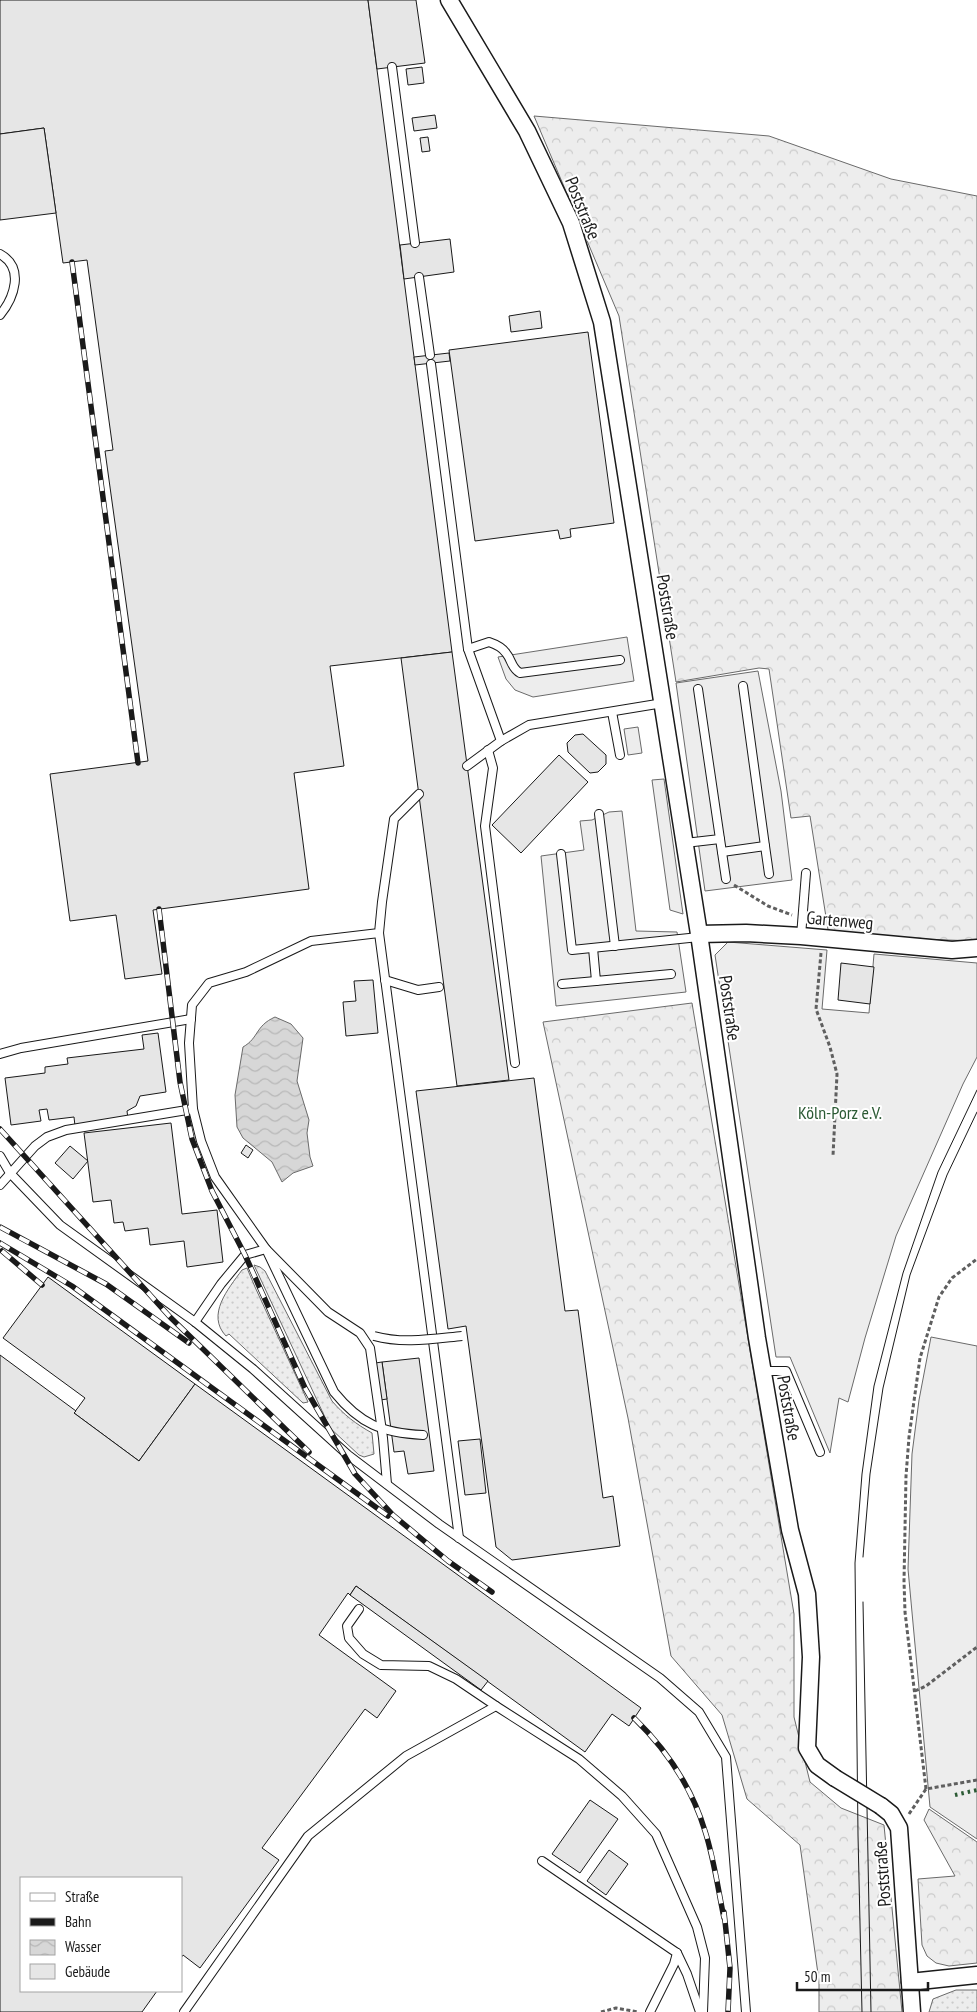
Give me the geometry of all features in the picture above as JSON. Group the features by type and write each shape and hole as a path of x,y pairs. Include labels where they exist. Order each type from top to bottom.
{"street":[{"name":"Poststraße","path":"449,0 527,131 571,223 602,322 685,843 763,1371 790,1530 807,1594 811,1657 807,1748 817,1765 881,1806 891,1814 898,1828 912,2012"},
{"name":"Gartenweg","path":"699,935 746,933 801,936 952,950 977,948"},
{"path":"910,1982 977,1975"}],"lane":[{"path":"392,67 415,244"},
{"path":"0,254 13,268 15,288 6,308 0,315"},
{"path":"419,277 430,355"},
{"path":"431,364 468,649 501,741"},
{"path":"468,649 489,642 498,645 506,652 514,669 520,672 620,660"},
{"path":"743,686 769,874"},
{"path":"698,690 726,879"},
{"path":"467,766 501,741 528,725 663,703"},
{"path":"612,712 620,755"},
{"path":"488,750 493,768 485,826 515,1063"},
{"path":"419,794 394,819 379,933 459,1538"},
{"path":"599,814 615,946"},
{"path":"685,843 720,839"},
{"path":"722,852 765,846"},
{"path":"561,854 572,950 699,935"},
{"path":"801,936 806,873"},
{"path":"379,933 311,941 246,972 209,983 192,1005 189,1043 193,1109 201,1141 215,1177 266,1249 328,1312 360,1333 389,1340 416,1341 462,1336"},
{"path":"593,948 596,981"},
{"path":"562,984 670,974"},
{"path":"385,980 418,990 439,986"},
{"path":"0,1054 21,1048 191,1019"},
{"path":"0,1185 35,1146 47,1137 66,1130 193,1109"},
{"path":"0,1156 10,1174 60,1225 195,1322 253,1369 348,1455 459,1538 660,1678 699,1712 726,1757 746,2012"},
{"path":"195,1322 221,1284 245,1255 266,1249"},
{"path":"266,1249 334,1392 349,1410 367,1422 392,1432 423,1435"},
{"path":"360,1333 370,1348 372,1359 387,1484"},
{"path":"763,1371 786,1371 820,1452"},
{"path":"359,1608 347,1626 349,1638 363,1654 381,1665 429,1666 456,1679 579,1759 622,1796 656,1834 698,1927 705,1958 703,2012"},
{"path":"184,2012 308,1836 406,1756 496,1706"},
{"path":"542,1861 677,1953 687,1974 700,2012"},
{"path":"650,2012 674,1964 677,1953"}],"path":[{"path":"726,879 768,906 802,918"},
{"path":"823,938 816,1009 830,1047 837,1074 834,1156"},
{"path":"898,1828 926,1789 905,1612 906,1476 913,1399 920,1358 939,1297 952,1278 977,1259"},
{"path":"915,1691 926,1686 977,1647"},
{"path":"926,1789 977,1780"},
{"path":"601,2012 616,2008 638,2012"}],"green space":[{"path":"534,116 769,136 891,179 977,196 977,941 829,936 810,816 791,818 769,669 759,668 676,682 619,316"},
{"path":"692,1003 794,1614 794,1717 810,1782 841,1808 884,1825 902,2012 819,2012 819,1981 800,1845 747,1799 722,1715 671,1656 628,1418 543,1022"},
{"path":"254,1265 265,1271 332,1401 350,1419 372,1433 374,1454 364,1457 359,1455 330,1428"},
{"path":"247,1268 308,1402 303,1403 229,1334 226,1336 220,1328 218,1320 221,1302 242,1270"},
{"path":"929,1809 977,1842 977,1963 949,1966 936,1963 927,1956 922,1945 918,1879 955,1876 924,1820"},
{"path":"956,1990 977,1990 977,2012 929,2012 933,1999"}],"shaded area":[{"path":"627,637 634,681 533,697 515,690 506,679 498,657"},
{"path":"758,671 781,791 792,880 705,891 676,683"},
{"path":"638,727 642,753 628,755 624,729"},
{"path":"664,779 683,914 670,910 652,780"},
{"path":"622,811 636,931 677,932 686,992 556,1006 541,856 584,850 580,821 592,820 609,812"},
{"name":"Köln-Porz e.V.","path":"728,942 827,950 822,1009 869,1013 874,954 977,963 977,1057 963,1084 896,1236 848,1402 839,1398 830,1453 790,1357 776,1357 715,955"},
{"path":"931,1337 977,1346 977,1839 930,1807 908,1569 912,1454 919,1400"}],"water":[{"path":"275,1017 291,1024 303,1038 297,1081 309,1120 307,1133 313,1166 293,1173 282,1182 272,1162 243,1138 237,1127 235,1095 243,1047 252,1040 264,1024"}],"building":[{"path":"0,0 368,0 452,652 330,666 344,766 294,773 309,889 153,910 162,974 125,979 116,915 70,921 50,774 148,761 105,451 113,450 87,260 63,263 44,128 0,134"},
{"path":"368,0 416,0 425,63 377,69"},
{"path":"422,67 424,83 408,85 406,69"},
{"path":"435,115 437,128 414,131 412,118"},
{"path":"44,128 56,213 0,220 0,134"},
{"path":"428,137 430,151 422,152 420,138"},
{"path":"450,239 454,272 404,279 400,245"},
{"path":"540,311 542,328 511,332 509,316"},
{"path":"588,332 614,523 570,529 571,537 560,539 558,530 475,541 449,350"},
{"path":"449,353 450,361 415,365 414,357"},
{"path":"452,652 509,1080 457,1086 401,658"},
{"path":"583,734 606,755 606,764 598,772 590,773 568,752 567,743 575,735"},
{"path":"559,755 588,782 521,853 492,825"},
{"path":"841,963 874,967 870,1004 838,1000"},
{"path":"373,980 378,1033 346,1036 343,1002 356,1001 354,981"},
{"path":"158,1033 166,1092 140,1096 136,1106 127,1111 128,1119 75,1126 74,1117 49,1120 47,1109 39,1110 41,1121 11,1125 5,1078 45,1073 45,1067 68,1064 67,1058 144,1049 142,1035"},
{"path":"534,1078 565,1311 578,1310 603,1498 613,1496 620,1546 512,1560 496,1547 466,1326 448,1329 416,1091"},
{"path":"171,1123 182,1214 217,1210 223,1262 187,1267 184,1241 150,1245 148,1228 125,1231 123,1222 114,1223 111,1200 93,1202 84,1133"},
{"path":"246,1145 253,1150 248,1158 241,1153"},
{"path":"70,1146 88,1161 73,1179 55,1163"},
{"path":"48,1277 195,1384 139,1461 74,1413 85,1398 3,1338"},
{"path":"0,1355 76,1411 74,1413 139,1461 195,1384 641,1708 629,1726 612,1714 585,1752 356,1586 350,1595 348,1593 319,1635 396,1691 377,1718 365,1709 262,1848 279,1860 200,1968 183,1955 182,1956 182,1877 20,1877 20,1992 156,1992 142,2012 0,2012"},
{"path":"419,1358 434,1471 408,1474 404,1451 394,1452 382,1362"},
{"path":"382,1362 387,1399 374,1401 369,1364"},
{"path":"480,1439 486,1493 465,1495 458,1441"},
{"path":"356,1586 488,1681 481,1690 350,1595"},
{"path":"590,1800 618,1819 580,1873 552,1854"},
{"path":"609,1850 628,1864 606,1895 587,1881"}],"tram line":[{"path":"862,2012 855,1563 862,1474 874,1386 903,1273 938,1172 977,1090"},
{"path":"863,1557 870,1474 883,1388 910,1275 947,1175 977,1112"},
{"path":"863,1602 871,2012"}],"railway":[{"path":"72,262 138,763"},
{"path":"159,909 180,1082 192,1139 212,1191 245,1255 305,1388 355,1474 393,1515 448,1561 492,1592"},
{"path":"0,1129 170,1317 309,1452"},
{"path":"0,1227 106,1284 189,1343"},
{"path":"0,1243 72,1286 388,1516"},
{"path":"2,1251 42,1285"},
{"path":"634,1718 657,1743 677,1770 700,1815 713,1863 724,1918"},
{"path":"724,1912 730,1968 728,2012"}],"hedge":[{"path":"955,1795 977,1790"}]}
